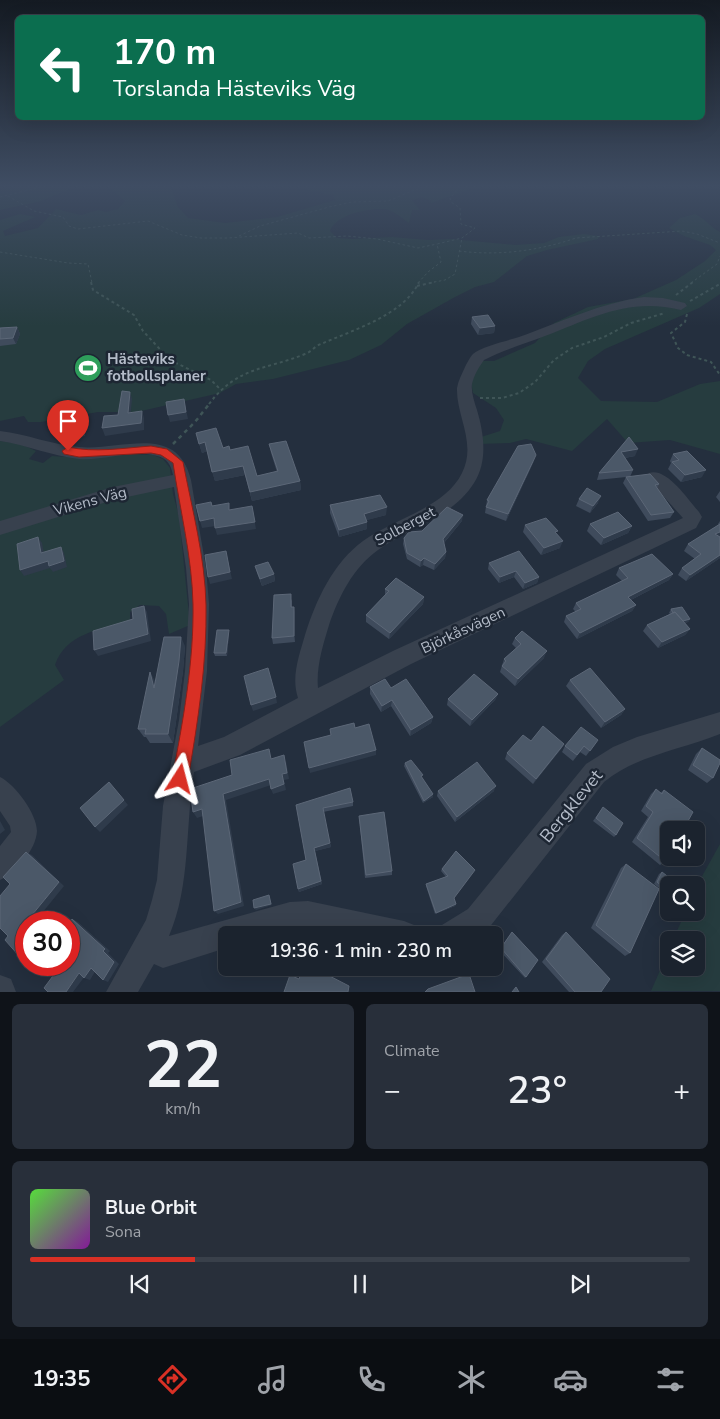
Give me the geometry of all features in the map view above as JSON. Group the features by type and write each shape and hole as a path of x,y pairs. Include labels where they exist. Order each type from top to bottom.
{"street":[{"name":"Solberget","path":"311,703 305,690 308,663 317,629 344,573 357,556 370,545 436,511 454,496 468,478 475,461 475,444 465,384 478,357 487,352 626,303 652,301 676,304"},
{"path":"0,436 79,453 151,449 164,452 178,462 182,480 196,568 199,604 196,671 176,806 171,880 159,926 121,992"},
{"name":"Björkåsvägen","path":"182,765 231,746 311,703 446,636 690,523 693,517 665,485 655,477"},
{"name":"Vikens Väg","path":"0,528 133,489 182,480"},
{"name":"Bergklevet","path":"466,926 478,918 536,850 595,773 606,763 630,752 720,723"},
{"path":"0,790 18,816 24,829 22,838 0,866"},
{"path":"251,926 290,916 308,914 363,926"},
{"path":"148,948 163,953 218,936"}],"path":[{"path":"178,233 185,236 214,238 294,233"},
{"path":"237,237 245,233"},
{"path":"299,233 309,238 347,236 418,248 462,238 468,233"},
{"path":"459,251 484,254 506,253 576,238 665,233"},
{"path":"694,233 720,243"},
{"path":"417,286 445,280 455,274 462,238"},
{"path":"164,452 194,422 220,389 254,369 307,354 319,344 333,340 400,306 414,293 428,272 441,262 437,244"},
{"path":"0,252 68,263 88,264 93,290 134,315 143,331 170,360 211,380 220,389"},
{"path":"719,374 712,362 687,355 678,348 671,333 685,322 688,316 676,304 674,296 717,264 720,256"},
{"path":"466,396 502,398 519,393 536,382 554,360 572,348 604,337 631,323 662,315 676,304 720,284"}],"green space":[{"path":"0,233 4,233 5,236 16,233 332,233 337,238 451,239 515,245 544,243 559,237 584,234 599,236 598,239 527,256 494,282 475,287 455,297 407,324 381,345 349,360 273,379 236,384 220,393 137,412 98,412 41,422 28,422 24,416 0,421"},
{"path":"679,233 720,233 720,294 699,308 605,349 588,361 578,378 601,401 657,402 700,384 720,381 720,454 670,440 628,443 607,419 572,451 526,439 510,443 478,444 481,437 500,431 504,420 496,408 473,393 471,382 478,361 494,361 535,343 554,323 588,307 633,299 676,280 705,261 716,250 710,245"},
{"path":"0,441 21,444 36,451 29,459 43,463 52,456 83,458 131,454 153,455 163,459 170,468 173,494 179,516 190,625 169,634 166,614 159,606 140,605 130,612 130,622 85,634 67,646 60,654 55,665 64,680 0,727"},
{"path":"720,844 720,991 651,991 660,970 660,976 705,976 705,931 677,931 681,921 705,921 705,876 702,876"}],"building":[{"path":"488,315 495,326 480,328 472,317"},
{"path":"17,327 13,338 0,339 0,328"},
{"path":"122,391 130,392 128,413 142,411 141,423 102,428 104,416 118,415"},
{"path":"184,399 186,412 168,415 166,402"},
{"path":"82,418 82,429 59,433 59,422"},
{"path":"216,428 223,448 229,446 230,450 248,446 257,476 278,471 269,444 286,441 300,481 250,492 243,466 212,472 205,442 199,444 196,433"},
{"path":"629,437 638,449 621,452 633,470 599,473"},
{"path":"531,444 536,455 508,514 486,507 489,501 487,500 518,446"},
{"path":"687,451 706,470 685,475 672,462 679,460 673,454"},
{"path":"650,474 659,484 655,485 674,512 651,515 626,477"},
{"path":"587,488 601,496 593,506 579,499"},
{"path":"380,495 387,507 364,514 367,522 339,530 330,505"},
{"path":"211,502 212,506 229,503 229,510 252,506 255,522 215,528 214,518 200,521 196,505"},
{"path":"447,507 463,515 443,539 446,552 435,564 424,558 421,561 407,553 404,538 409,532 422,531"},
{"path":"618,512 632,526 604,538 590,524"},
{"path":"546,518 558,531 555,532 563,541 544,548 525,525"},
{"path":"720,524 720,532 715,534 720,537 720,555 690,575 682,568 701,554 688,544"},
{"path":"38,537 41,553 61,547 64,561 49,566 48,561 20,570 17,544"},
{"path":"226,551 230,572 208,577 205,555"},
{"path":"519,551 539,577 525,583 516,571 500,577 489,563"},
{"path":"652,554 673,574 628,597 636,605 580,633 566,616 581,609 576,603 628,578 619,568"},
{"path":"268,562 274,574 260,579 255,566"},
{"path":"396,578 424,597 390,633 366,615 389,591 385,589"},
{"path":"291,594 291,607 294,607 294,636 272,638 274,595"},
{"path":"144,606 148,634 94,650 93,631 133,619 132,609"},
{"path":"682,607 690,619 683,621 671,609"},
{"path":"675,612 690,629 662,642 647,625"},
{"path":"217,630 229,630 226,653 214,653"},
{"path":"522,631 547,651 518,679 502,666 506,661 504,659 521,644 515,638"},
{"path":"164,637 181,637 168,734 145,734 146,729 138,729 150,672 154,688"},
{"path":"268,668 276,697 251,705 244,676"},
{"path":"590,668 625,709 605,722 570,680"},
{"path":"474,674 498,694 472,720 448,699"},
{"path":"385,679 391,688 406,679 433,717 411,730 392,700 382,706 370,687"},
{"path":"354,723 355,728 369,724 376,750 309,768 304,742 331,735 330,729"},
{"path":"543,726 564,744 536,779 507,753 523,735 531,741"},
{"path":"581,727 598,740 590,751 584,746 577,755 565,746"},
{"path":"702,748 720,760 713,778 693,765"},
{"path":"269,749 271,759 284,755 287,773 282,774 284,784 271,789 269,779 223,794 241,902 214,911 202,809 193,812 190,789 232,775 230,760"},
{"path":"411,760 423,775 421,776 433,794 424,801 405,763"},
{"path":"477,762 496,786 457,817 438,791"},
{"path":"109,782 124,800 95,827 80,808"},
{"path":"350,788 353,802 323,808 330,843 314,848 321,881 298,889 293,864 306,860 296,805"},
{"path":"656,789 662,794 664,790 693,812 688,821 660,821 660,857 637,838 653,812 646,806"},
{"path":"603,807 623,823 616,835 596,818"},
{"path":"384,812 392,871 366,875 359,816"},
{"path":"456,851 475,870 454,898 456,904 436,913 426,884 448,876 442,869"},
{"path":"26,852 59,882 35,911 15,911 15,951 5,940 8,936 0,928 0,896 10,884 3,877"},
{"path":"626,864 659,889 630,953 596,925"},
{"path":"269,895 271,904 254,908 253,900"},
{"path":"80,926 105,949 103,951 114,962 103,980 91,968 84,978 80,974"},
{"path":"512,932 538,960 526,977 503,950 503,945"},
{"path":"566,932 610,979 601,992 575,992 546,959"},
{"path":"53,976 77,976 66,992 48,992 44,988"},
{"path":"290,976 299,979 300,976 330,976 349,986 348,992 284,992"},
{"path":"464,976 470,976 475,992 425,992 428,989"},
{"path":"516,987 519,992 512,992"}],"place":[{"name":"Hästeviks fotbollsplaner","path":"88,368"}],"route":[{"path":"68,451 104,453 151,449 164,452 178,462 196,568 199,604 196,671 180,779"}]}
